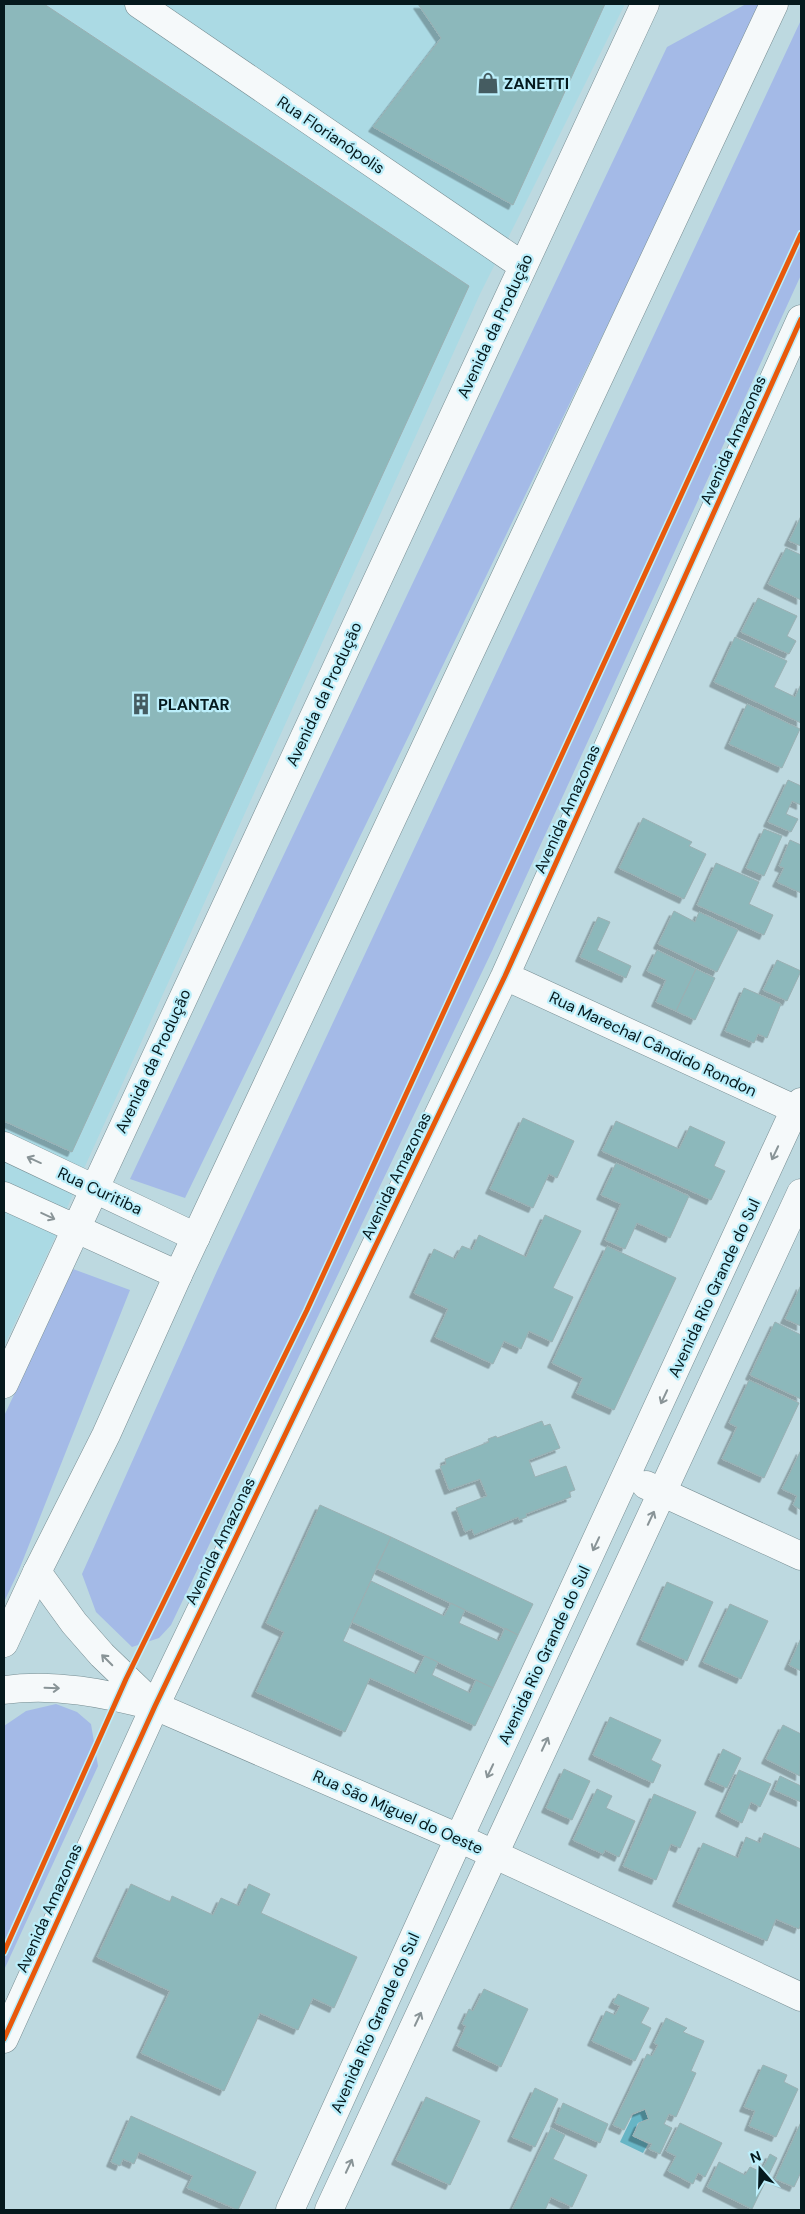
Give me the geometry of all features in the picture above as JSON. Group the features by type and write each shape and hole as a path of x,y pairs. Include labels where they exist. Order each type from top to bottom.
{"main road":[{"name":"Rua Florianópolis","path":"139,4 523,266"},
{"name":"Avenida da Produção","path":"4,1384 644,4"},
{"path":"4,1642 106,1435 178,1275 774,4"},
{"name":"Avenida Amazonas","path":"4,2039 155,1706 505,976 801,319"},
{"name":"Rua Marechal Cândido Rondon","path":"505,976 799,1108"},
{"name":"Avenida Rio Grande do Sul","path":"290,2210 459,1838 799,1108"},
{"name":"Rua Curitiba","path":"4,1146 196,1237"},
{"path":"329,2210 801,1193"},
{"path":"4,1196 178,1275"},
{"path":"627,1476 801,1556"},
{"name":"Rua São Miguel do Oeste","path":"37,1572 60,1606 91,1642 155,1706 459,1838 801,1997"},
{"path":"4,1690 23,1687 60,1688 118,1696 155,1706"}],"shaded area":[{"name":"PLANTAR","path":"4,4 625,4 480,294 77,1184 54,1240 4,1346"},
{"path":"746,4 763,4 185,1198 130,1179 667,47"},
{"path":"801,20 801,275 492,951 171,1625 159,1638 132,1647 96,1612 82,1574 217,1271"},
{"path":"73,1269 130,1290 19,1570 4,1602 4,1416"},
{"path":"56,1704 77,1712 91,1724 98,1766 4,1970 4,1726 26,1711"},
{"path":"645,2110 648,2119 638,2123 632,2136 648,2144 643,2153 620,2142 633,2115"}],"building":[{"name":"PLANTAR","path":"4,4 44,4 469,286 72,1152 4,1121"},
{"name":"ZANETTI","path":"418,4 605,4 513,205 373,127 441,38"},
{"path":"801,516 801,546 789,541"},
{"path":"786,548 801,555 801,600 768,584"},
{"path":"758,598 797,616 787,636 796,641 789,654 741,632"},
{"path":"735,637 787,661 774,687 795,697 801,684 801,723 714,682"},
{"path":"747,704 800,729 782,768 729,744"},
{"path":"788,780 801,786 801,805 792,801 786,814 798,819 791,832 768,822"},
{"path":"643,818 692,842 689,846 706,854 684,899 619,868"},
{"path":"764,829 782,836 764,876 746,868"},
{"path":"790,840 801,845 801,893 777,882 784,868 779,866"},
{"path":"716,863 759,882 749,904 773,915 764,935 697,905"},
{"path":"674,911 695,922 699,912 738,930 717,972 658,944"},
{"path":"598,917 610,922 597,950 631,966 626,978 580,957"},
{"path":"657,950 696,969 676,1011 656,1002 666,980 647,971"},
{"path":"777,960 801,971 787,1001 763,990"},
{"path":"696,969 715,978 695,1020 676,1011"},
{"path":"744,988 781,1004 767,1038 758,1034 754,1043 725,1031"},
{"path":"523,1118 574,1141 557,1178 549,1174 533,1208 490,1189"},
{"path":"616,1121 679,1149 690,1126 725,1142 714,1166 725,1171 711,1200 602,1151"},
{"path":"616,1163 689,1196 670,1238 637,1223 625,1249 605,1240 621,1204 601,1195"},
{"path":"545,1215 581,1231 553,1288 573,1297 552,1342 529,1331 521,1349 504,1341 493,1364 435,1337 448,1309 414,1293 434,1249 455,1259 462,1246 472,1250 479,1235 526,1257"},
{"path":"607,1246 676,1278 614,1410 576,1393 583,1378 552,1363"},
{"path":"801,1285 801,1326 785,1319"},
{"path":"775,1322 801,1335 801,1399 750,1375"},
{"path":"749,1380 799,1403 764,1478 722,1459 737,1427 729,1423"},
{"path":"542,1421 544,1426 550,1424 560,1448 529,1460 535,1477 566,1466 575,1490 569,1492 571,1497 526,1514 527,1517 519,1520 518,1517 474,1535 472,1529 465,1532 456,1508 487,1496 480,1479 449,1490 440,1466 446,1464 445,1459 489,1442 488,1439 496,1436 497,1438"},
{"path":"801,1450 801,1510 793,1505 797,1496 782,1489"},
{"path":"320,1505 391,1537 343,1641 416,1674 425,1656 438,1662 432,1675 470,1693 476,1680 493,1688 475,1726 370,1678 345,1732 256,1692 284,1632 266,1623"},
{"path":"391,1537 533,1604 518,1635 376,1568"},
{"path":"371,1581 444,1616 451,1603 465,1610 459,1623 499,1641 505,1628 518,1635 493,1688 352,1622"},
{"path":"667,1582 713,1602 687,1661 641,1640"},
{"path":"730,1604 768,1621 741,1679 703,1662"},
{"path":"801,1638 801,1671 789,1665"},
{"path":"610,1717 661,1740 651,1760 661,1765 653,1783 593,1755"},
{"path":"783,1725 801,1734 800,1776 766,1759"},
{"path":"723,1749 741,1758 727,1788 709,1780"},
{"path":"564,1769 590,1781 572,1820 546,1808"},
{"path":"739,1770 771,1784 760,1807 751,1802 742,1823 720,1812"},
{"path":"780,1776 801,1786 801,1802 774,1790"},
{"path":"597,1789 612,1796 606,1808 635,1821 619,1857 605,1850 603,1854 573,1840"},
{"path":"654,1794 696,1812 680,1848 671,1844 656,1880 623,1866"},
{"path":"764,1833 801,1849 801,1923 799,1929 776,1919 767,1941 677,1902 703,1843 738,1858 746,1837 760,1843"},
{"path":"131,1884 170,1902 172,1896 213,1915 221,1898 239,1906 249,1884 270,1894 261,1913 357,1957 334,2008 313,1998 298,2030 260,2013 224,2091 141,2053 170,1991 97,1957"},
{"path":"484,1989 528,2009 501,2067 457,2046 466,2026 462,2024 469,2009 473,2011"},
{"path":"618,1994 649,2008 641,2023 651,2028 635,2061 592,2041 606,2011 615,2015 620,2006 613,2003"},
{"path":"666,2018 687,2028 683,2032 704,2041 691,2071 696,2073 676,2117 669,2114 664,2124 672,2128 660,2154 649,2149 652,2144 633,2136 639,2123 649,2119 645,2109 632,2114 624,2130 613,2125 647,2054 652,2056 658,2045 654,2043"},
{"path":"763,2065 787,2075 784,2082 798,2089 776,2137 749,2126 755,2111 744,2107"},
{"path":"535,2088 558,2099 535,2147 512,2137"},
{"path":"426,2097 480,2121 450,2185 396,2160"},
{"path":"563,2103 608,2124 600,2143 555,2123"},
{"path":"131,2116 256,2172 238,2210 187,2188 193,2176 139,2152 134,2164 123,2159 120,2166 111,2162"},
{"path":"801,2122 801,2172 794,2187 775,2179"},
{"path":"680,2123 722,2143 705,2177 698,2173 693,2184 668,2171 676,2156 666,2151"},
{"path":"551,2128 565,2135 553,2159 587,2175 572,2207 551,2197 545,2210 512,2210"},
{"path":"770,2154 777,2158 752,2209 707,2187 719,2162 745,2175 750,2167 761,2172"}],"cycle path":[{"path":"4,1952 126,1679 307,1310 801,234"},
{"path":"4,2039 155,1706 505,976 801,319"}],"place":[{"name":"ZANETTI","path":"488,83"},
{"name":"PLANTAR","path":"141,704"}]}
